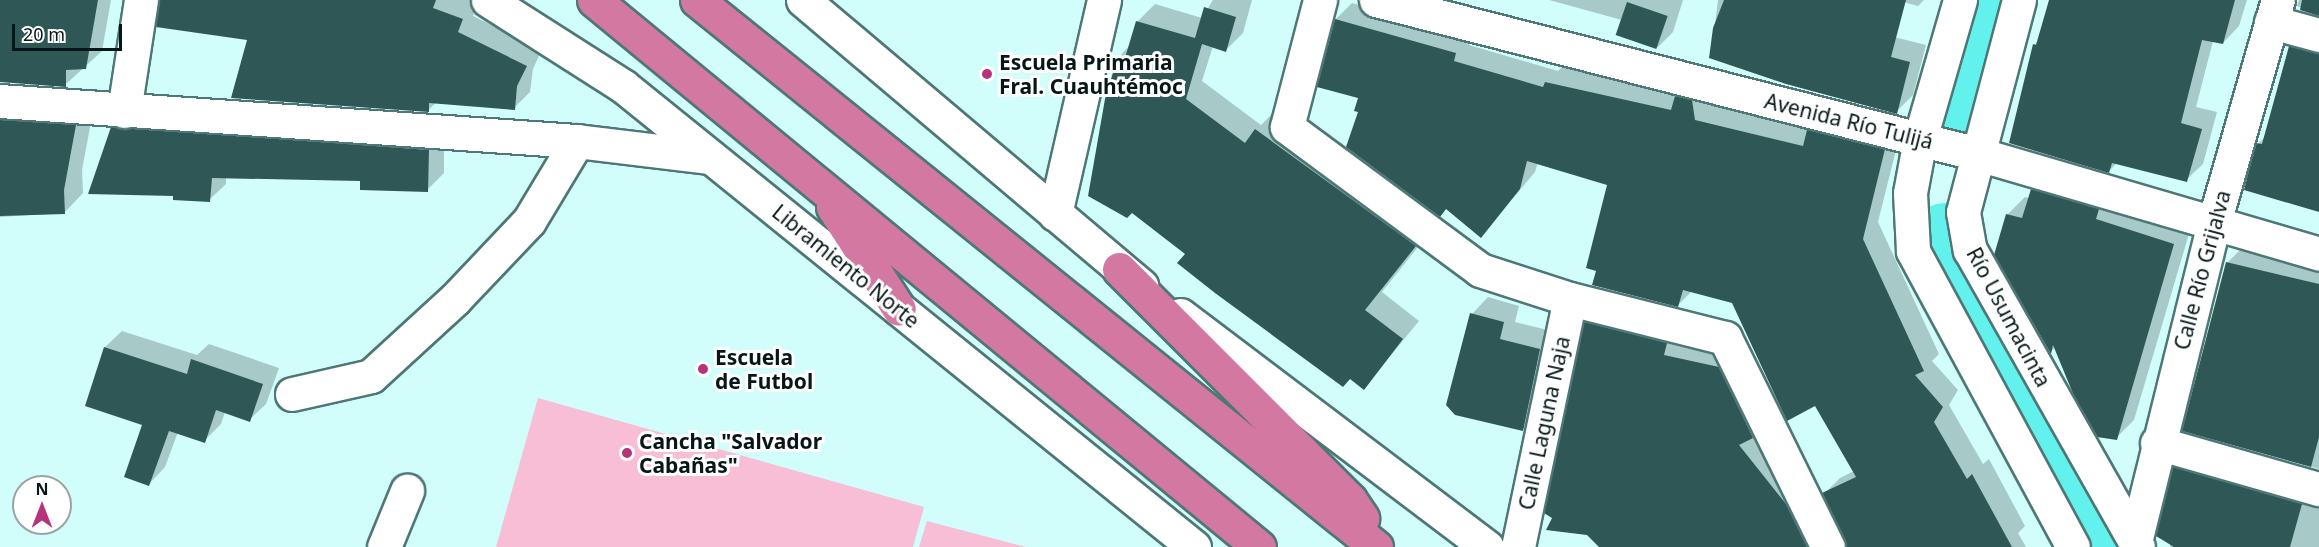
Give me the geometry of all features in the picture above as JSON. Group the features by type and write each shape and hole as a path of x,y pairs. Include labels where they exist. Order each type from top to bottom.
{"highway":[{"path":"594,0 816,180 1259,547"},
{"path":"696,0 1376,547"},
{"path":"816,180 899,309"},
{"path":"1119,269 1350,500 1381,547"}],"street":[{"path":"124,111 141,0"},
{"name":"Libramiento Norte","path":"488,0 623,86 1194,547"},
{"path":"803,0 1119,269 1487,547"},
{"path":"1055,214 1104,0"},
{"path":"1320,0 1287,127 1480,270 1570,298 1725,338 1828,547"},
{"name":"Avenida Río Tulijá","path":"1376,0 1978,154 2213,226 2319,254"},
{"path":"1960,0 1920,139 1910,193 1913,250 2073,547"},
{"name":"Río Usumacinta","path":"2019,0 1963,212 1970,250 2136,545"},
{"path":"2275,11 2319,35"},
{"name":"Calle Río Grijalva","path":"2136,545 2157,443 2213,226 2275,11"},
{"path":"0,101 577,141 710,157"},
{"path":"292,394 371,376 455,299 529,221 577,141"},
{"name":"Calle Laguna Naja","path":"1518,547 1570,298"},
{"path":"2157,443 2319,489"},
{"path":"384,547 408,491"}],"shaded area":[{"name":"Cancha \"Salvador Cabañas\"","path":"538,398 924,507 913,547 496,547"},
{"path":"927,521 1026,547 919,547"}],"building":[{"path":"0,0 98,0 86,69 66,70 66,87 0,82"},
{"path":"159,0 436,0 433,8 463,19 458,32 527,66 517,86 515,110 429,103 429,112 231,98 247,40 156,27"},
{"path":"1724,0 1906,0 1891,57 1910,62 1897,114 1786,84 1709,58 1713,28"},
{"path":"2049,0 2235,0 2223,44 2202,40 2181,123 2202,129 2187,182 2112,163 2109,173 2009,143 2033,44 2036,45"},
{"path":"2302,0 2319,0 2319,16 2300,10"},
{"path":"1627,2 1668,16 1656,49 1616,35"},
{"path":"1204,7 1236,17 1226,52 1202,44 1186,99 1245,143 1255,129 1416,246 1365,310 1403,339 1364,390 1350,379 1343,387 1215,293 1177,263 1185,254 1132,213 1127,218 1088,196 1105,99 1118,56 1125,58 1136,21 1195,38"},
{"path":"1335,19 1456,53 1454,61 1543,87 1545,82 1671,110 1675,96 1692,100 1695,120 1803,146 1807,130 1885,149 1863,239 1924,371 1915,375 1943,407 1934,422 1967,479 1972,474 2012,547 1847,547 1822,493 1856,477 1815,406 1787,421 1732,303 1683,290 1678,307 1592,285 1596,271 1586,268 1607,185 1527,161 1520,189 1481,238 1446,209 1440,217 1346,147 1358,112 1354,111 1358,98 1317,87"},
{"path":"2289,46 2319,53 2319,212 2244,190 2256,143 2262,144"},
{"path":"0,120 76,125 64,190 65,214 0,216"},
{"path":"111,127 429,150 428,192 360,190 360,181 212,178 210,202 173,200 173,196 88,194"},
{"path":"2031,189 2099,209 2096,219 2174,244 2117,440 2097,437 2074,396 2053,345 2051,354 1994,255 2006,214 2022,218"},
{"path":"2226,262 2319,284 2319,437 2311,467 2182,431"},
{"path":"1470,313 1504,322 1500,339 1540,349 1523,431 1455,415 1446,405"},
{"path":"1584,322 1667,343 1664,355 1719,367 1753,438 1739,445 1786,504 1807,547 1599,547 1587,535 1546,530 1552,518 1544,513"},
{"path":"104,347 187,374 191,359 263,384 250,422 216,410 205,443 169,431 149,486 124,477 142,425 85,406"},
{"path":"2173,467 2302,504 2290,547 2174,547 2156,536"}],"waterway":[{"path":"1954,117 1988,0"},
{"path":"1945,236 2096,547"}],"place":[{"name":"Escuela Primaria Fral. Cuauhtémoc","path":"987,74"},
{"name":"Escuela de Futbol","path":"703,369"},
{"name":"Cancha \"Salvador Cabañas\"","path":"627,453"}]}
